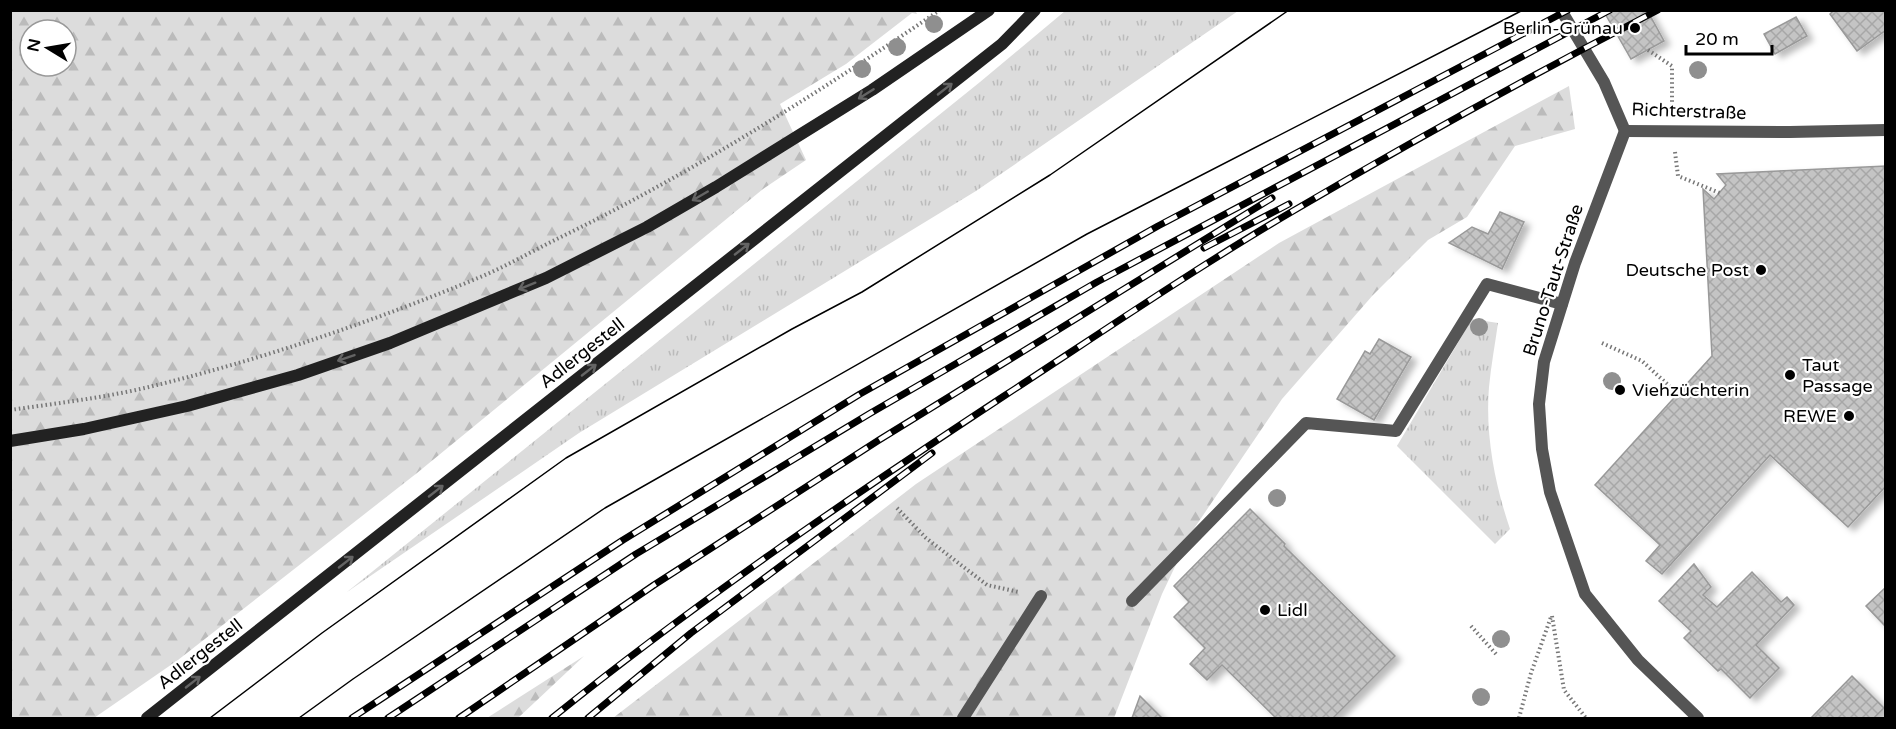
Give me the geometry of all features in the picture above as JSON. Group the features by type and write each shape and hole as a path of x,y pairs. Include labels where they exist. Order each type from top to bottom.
{"main road":[{"path":"10,441 84,429 187,406 298,375 390,343 546,279 647,227 716,187 872,90 989,10"},
{"name":"Adlergestell","path":"147,718 1002,44 1035,10"}],"street":[{"name":"Richterstraße","path":"1562,10 1604,82 1625,131 1886,130"},
{"name":"Bruno-Taut-Straße","path":"1625,131 1575,263 1544,362 1539,404 1542,449 1550,492 1585,594 1638,660 1698,718"},
{"path":"1132,601 1306,423 1396,431 1486,284 1562,304"},
{"path":"963,718 1041,596"}],"path":[{"path":"10,410 155,385 244,361 369,320 480,277 623,207 738,141 853,69 940,10"},
{"path":"1886,63 1886,82"},
{"path":"1602,343 1642,361 1677,394"},
{"path":"897,508 926,538 958,565 987,585 1041,596"},
{"path":"1519,718 1531,673 1552,616 1564,690 1586,718"},
{"path":"1471,626 1496,654"}],"green space":[{"path":"915,10 917,14 912,13 846,64 780,104 806,160 763,189 417,473 178,660 94,718 11,718 10,11"},
{"path":"1065,11 1238,11 976,191 579,433 347,592 980,82"},
{"path":"1569,86 1575,129 1515,146 1467,217 1428,240 1373,295 1282,399 1191,533 1162,594 1114,718 613,718 916,484 1279,243"},
{"path":"1472,319 1498,323 1489,387 1488,423 1492,459 1510,529 1495,544 1397,446"},
{"path":"584,656 518,718 487,718"}],"building":[{"name":"Berlin-Grünau","path":"1603,10 1647,10 1664,41 1631,59"},
{"path":"1834,10 1886,10 1886,30 1857,51 1830,14"},
{"path":"1796,17 1807,36 1775,54 1764,34"},
{"name":"Taut Passage","path":"1886,166 1886,486 1848,527 1770,455 1662,574 1646,561 1660,545 1595,485 1712,356 1703,189 1714,199 1726,185 1717,174"},
{"path":"1500,212 1524,222 1502,269 1449,243 1472,227 1488,234"},
{"path":"1379,339 1411,357 1374,420 1337,399 1365,351 1370,354"},
{"name":"Lidl","path":"1250,509 1395,656 1333,718 1276,718 1222,665 1207,680 1190,664 1205,648 1174,617 1189,602 1174,586"},
{"path":"1694,564 1711,587 1703,595 1717,607 1752,572 1781,602 1787,597 1794,605 1756,645 1779,668 1750,698 1721,669 1718,671 1684,638 1691,631 1659,601"},
{"path":"1886,587 1886,627 1866,606"},
{"path":"1852,676 1884,708 1874,718 1811,718"},
{"path":"1140,696 1162,718 1132,718"}],"tram line":[{"path":"210,718 322,633 566,458 792,329 862,292 1050,175 1289,10"},
{"path":"299,718 605,508 1087,234 1523,10"}],"railway":[{"path":"352,718 623,540 860,394 1158,226 1568,10"},
{"path":"388,718 636,554 869,414 1097,282 1610,10"},
{"path":"552,718 717,592 831,512 1183,279 1256,233 1383,159 1519,83 1658,10"},
{"path":"459,718 654,585 879,440 1272,198"},
{"path":"1204,248 1289,204"},
{"path":"588,718 691,633 932,453"}],"place":[{"name":"Berlin-Grünau","path":"1635,28"},
{"name":"Deutsche Post","path":"1761,270"},
{"name":"Taut Passage","path":"1790,375"},
{"name":"Viehzüchterin","path":"1620,390"},
{"name":"REWE","path":"1849,416"},
{"name":"Lidl","path":"1265,610"}]}
